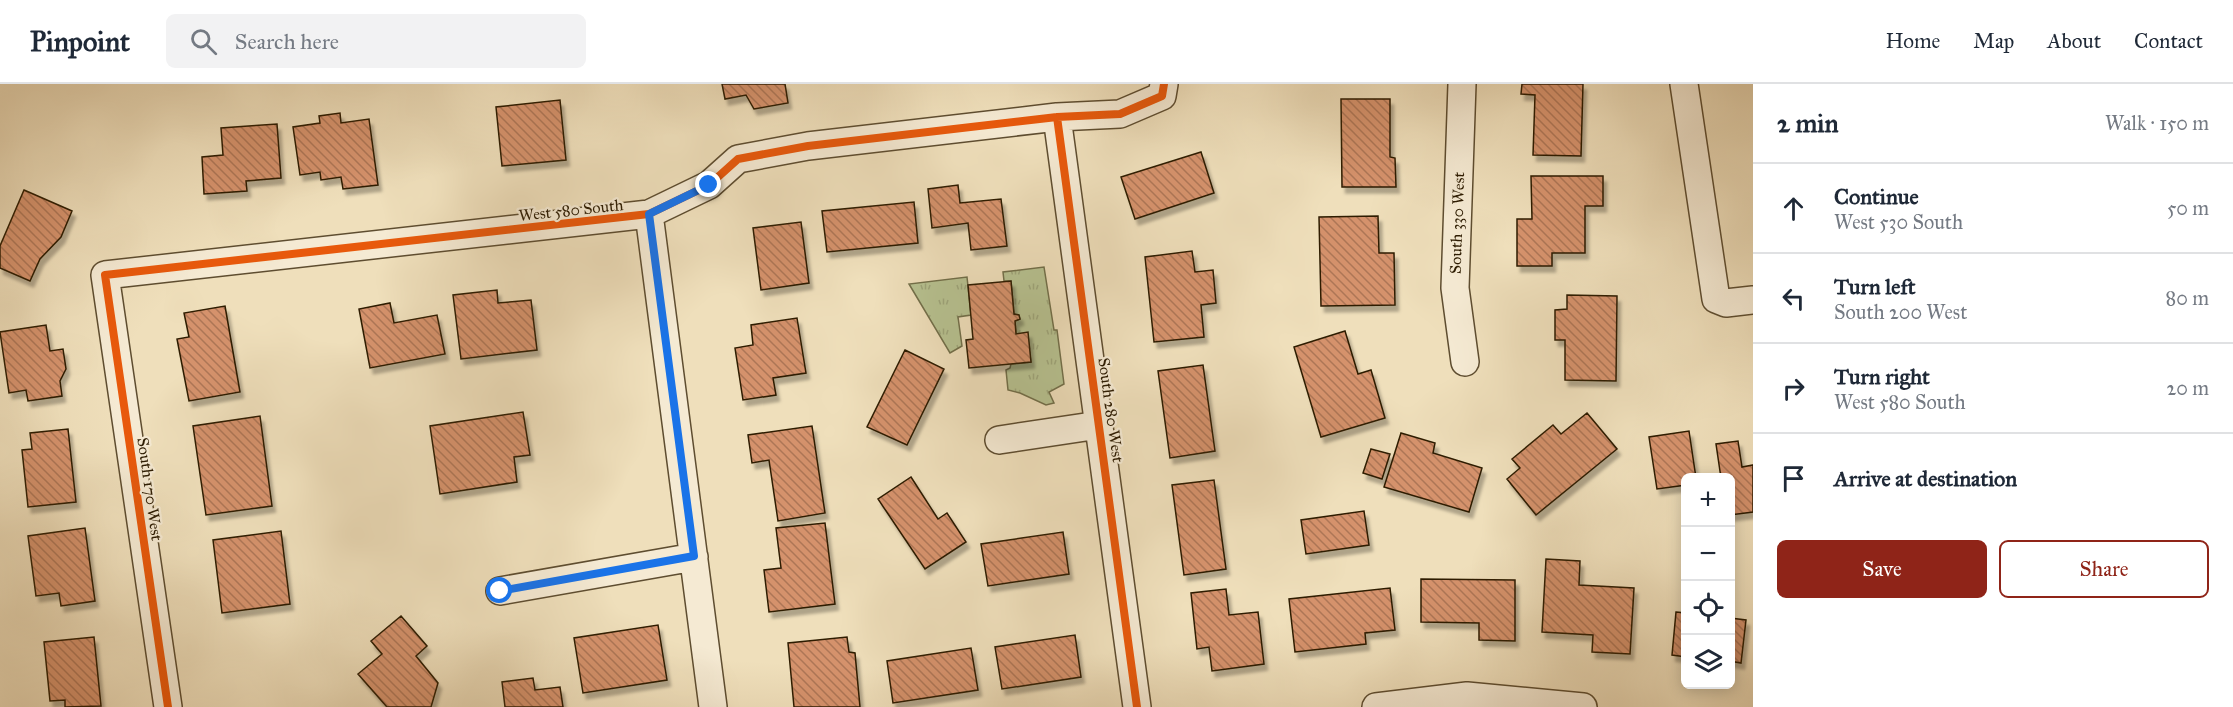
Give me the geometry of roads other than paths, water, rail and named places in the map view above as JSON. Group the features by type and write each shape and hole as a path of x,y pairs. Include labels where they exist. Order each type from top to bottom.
{"street":[{"name":"South 330 West","path":"1462,84 1455,288 1465,362"},
{"path":"1684,84 1716,299 1726,303 1753,300"},
{"name":"West 580 South","path":"105,275 649,214 709,185 738,159 808,146 1057,117 1120,114 1163,90"},
{"name":"South 280 West","path":"1057,117 1137,707"},
{"path":"649,214 713,707"},
{"name":"South 170 West","path":"105,275 168,707"},
{"path":"999,440 1099,425"},
{"path":"500,591 694,556"},
{"path":"1376,707 1468,702 1583,707"}]}
